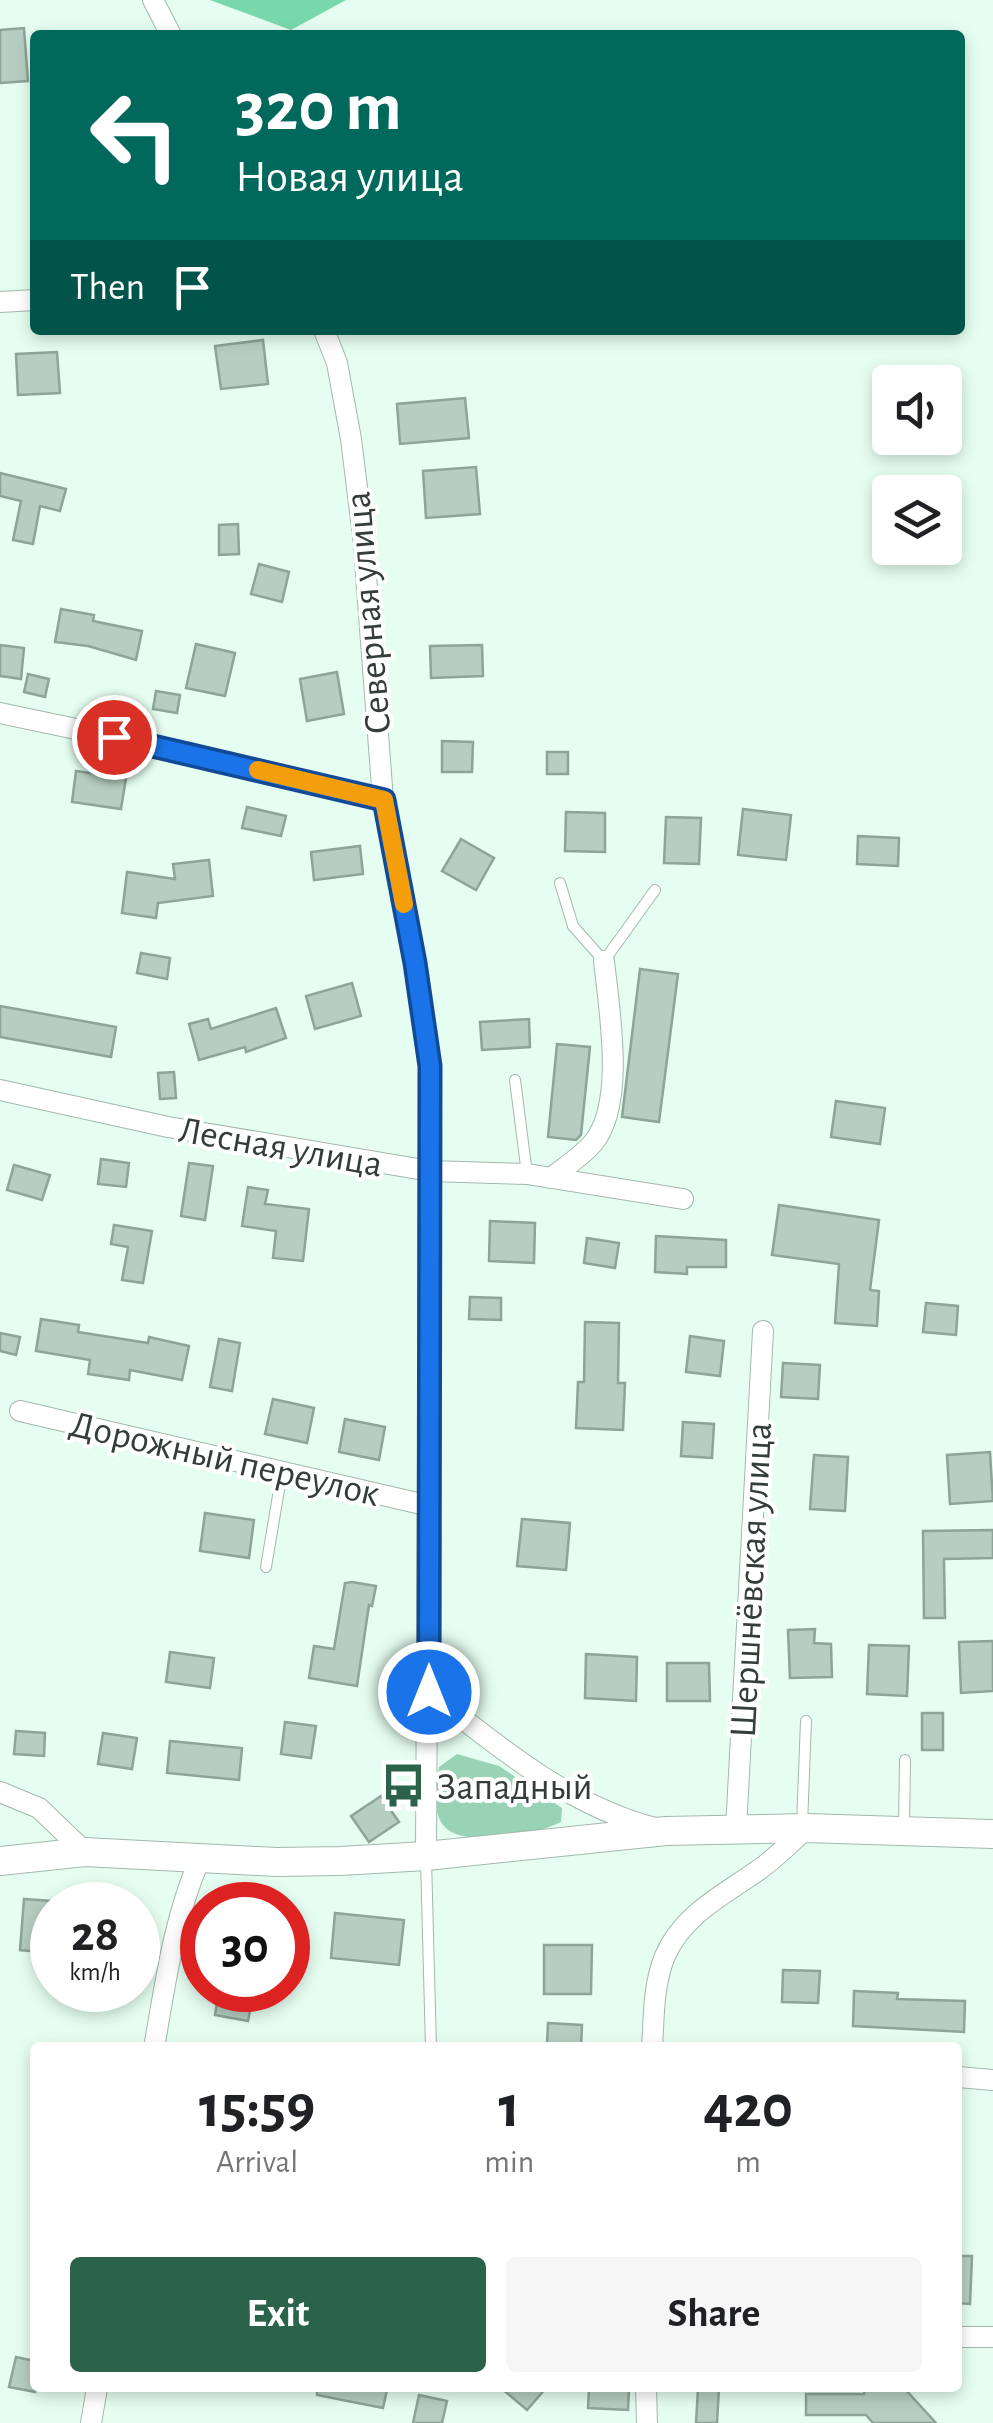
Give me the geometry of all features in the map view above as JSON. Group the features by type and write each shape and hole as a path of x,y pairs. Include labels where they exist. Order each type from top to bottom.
{"street":[{"path":"153,0 168,30"},
{"path":"0,302 30,300"},
{"name":"Северная улица","path":"326,335 337,363 353,458 384,800 430,1066 426,1856"},
{"path":"0,713 384,800"},
{"path":"552,1178 595,1141 609,1103 614,1050 604,961"},
{"name":"Лесная улица","path":"0,1090 168,1127 430,1171 527,1174 683,1199"},
{"name":"Шершнёвская улица","path":"736,1829 763,1331"},
{"name":"Дорожный переулок","path":"20,1411 430,1506"},
{"path":"429,1692 499,1748 585,1801 629,1821 666,1831"},
{"path":"0,1792 39,1808 85,1852"},
{"path":"652,2042 655,1993 664,1959 676,1935 697,1913 765,1866 804,1828"},
{"path":"2,1863 85,1852 308,1862 426,1856 666,1831 804,1828 993,1834"},
{"path":"155,2042 188,1885 200,1859"},
{"path":"962,2078 993,2080"},
{"path":"962,2336 993,2337"},
{"path":"91,2423 96,2392"},
{"path":"646,2392 647,2423"}],"lane":[{"path":"560,883 573,926 604,961 655,890"},
{"path":"515,1080 527,1174"},
{"path":"266,1567 282,1472"},
{"path":"804,1828 806,1721"},
{"path":"904,1831 905,1760"},
{"path":"426,1856 430,2042"}],"green space":[{"path":"210,0 346,0 291,30"},
{"path":"457,1754 499,1766 562,1808 561,1822 500,1837 472,1837 448,1830 437,1812 439,1767"}],"building":[{"path":"24,28 28,81 0,83 0,30"},
{"path":"263,340 268,384 221,389 215,346"},
{"path":"57,352 60,393 18,395 16,354"},
{"path":"465,398 469,438 400,444 397,404"},
{"path":"476,467 480,514 426,518 423,471"},
{"path":"0,473 66,489 60,511 40,506 33,544 13,540 21,501 0,496"},
{"path":"238,524 239,554 219,555 219,525"},
{"path":"259,564 289,572 282,602 251,594"},
{"path":"61,609 94,615 93,621 142,631 136,660 88,646 55,642"},
{"path":"196,644 235,653 225,696 186,688"},
{"path":"0,645 24,648 21,679 0,676"},
{"path":"482,645 483,676 431,678 430,646"},
{"path":"337,672 344,714 307,721 300,679"},
{"path":"28,674 49,679 45,697 24,692"},
{"path":"156,691 180,695 177,713 153,709"},
{"path":"442,741 473,742 472,772 442,772"},
{"path":"547,752 568,752 568,774 547,774"},
{"path":"76,771 126,778 121,809 72,802"},
{"path":"247,807 286,816 281,836 242,828"},
{"path":"743,809 791,815 786,860 738,855"},
{"path":"566,812 605,813 605,852 565,851"},
{"path":"666,817 701,818 699,864 664,863"},
{"path":"858,836 899,838 898,866 857,864"},
{"path":"461,839 494,858 476,890 442,871"},
{"path":"360,846 363,874 314,880 311,852"},
{"path":"209,860 213,896 158,903 156,918 122,913 127,872 175,879 173,864"},
{"path":"141,953 170,958 167,979 137,973"},
{"path":"640,969 678,974 659,1122 622,1117"},
{"path":"352,983 361,1016 315,1029 306,996"},
{"path":"0,1006 116,1027 111,1057 0,1037"},
{"path":"276,1008 286,1038 246,1052 245,1047 199,1060 189,1024 208,1019 211,1029"},
{"path":"529,1019 530,1047 482,1050 480,1022"},
{"path":"557,1044 590,1047 581,1135 576,1140 548,1137"},
{"path":"174,1072 176,1098 160,1099 158,1073"},
{"path":"836,1101 885,1108 880,1144 831,1137"},
{"path":"101,1159 129,1163 126,1187 98,1184"},
{"path":"189,1163 213,1166 205,1220 181,1216"},
{"path":"14,1165 50,1175 42,1200 7,1190"},
{"path":"248,1187 268,1190 265,1204 309,1209 303,1261 273,1258 276,1231 242,1226"},
{"path":"779,1205 879,1220 870,1290 879,1291 877,1326 835,1323 839,1264 772,1255"},
{"path":"490,1221 535,1223 534,1263 489,1261"},
{"path":"114,1225 152,1231 143,1283 122,1280 128,1247 111,1244"},
{"path":"656,1236 726,1240 726,1267 687,1267 687,1274 655,1272"},
{"path":"587,1238 619,1243 615,1268 584,1263"},
{"path":"470,1297 501,1298 501,1320 469,1319"},
{"path":"926,1303 958,1306 956,1335 923,1332"},
{"path":"41,1319 79,1325 78,1332 148,1343 149,1337 189,1346 182,1380 130,1370 129,1380 88,1374 90,1360 36,1351"},
{"path":"585,1322 619,1323 618,1383 625,1383 623,1430 576,1428 578,1382 584,1382"},
{"path":"0,1333 20,1337 16,1355 0,1351"},
{"path":"690,1336 724,1341 720,1376 686,1372"},
{"path":"219,1339 240,1343 232,1391 210,1387"},
{"path":"783,1363 820,1365 818,1399 781,1397"},
{"path":"273,1399 314,1408 307,1443 265,1434"},
{"path":"345,1419 385,1427 379,1460 339,1452"},
{"path":"683,1422 714,1424 712,1458 681,1456"},
{"path":"990,1452 993,1501 950,1504 947,1455"},
{"path":"814,1455 848,1457 845,1511 810,1509"},
{"path":"205,1513 254,1520 249,1558 200,1551"},
{"path":"522,1519 570,1523 566,1570 517,1566"},
{"path":"993,1530 993,1558 944,1559 945,1618 924,1618 923,1531"},
{"path":"345,1583 376,1586 372,1606 369,1605 357,1686 309,1678 314,1646 334,1649"},
{"path":"815,1629 814,1643 831,1644 832,1677 790,1678 788,1630"},
{"path":"993,1641 993,1691 961,1693 959,1642"},
{"path":"869,1645 909,1646 907,1696 867,1694"},
{"path":"170,1652 214,1658 210,1688 166,1682"},
{"path":"586,1654 637,1657 636,1701 585,1698"},
{"path":"667,1663 709,1663 710,1701 667,1701"},
{"path":"922,1713 943,1713 943,1750 922,1750"},
{"path":"285,1722 316,1726 311,1758 281,1754"},
{"path":"16,1731 45,1733 44,1756 14,1754"},
{"path":"103,1733 137,1738 132,1769 98,1764"},
{"path":"170,1741 242,1748 239,1780 167,1773"},
{"path":"381,1796 399,1822 369,1842 351,1816"},
{"path":"24,1899 30,1899 30,1951 20,1950"},
{"path":"335,1913 404,1920 399,1965 331,1958"},
{"path":"544,1945 592,1945 591,1994 544,1994"},
{"path":"783,1970 820,1971 818,2003 782,2002"},
{"path":"854,1991 898,1993 897,1999 965,2001 964,2032 853,2026"},
{"path":"215,2012 250,2012 248,2021 215,2015"},
{"path":"548,2023 582,2025 581,2042 547,2042"},
{"path":"962,2256 972,2256 970,2304 962,2303"},
{"path":"16,2357 30,2360 30,2391 9,2387"},
{"path":"317,2392 387,2392 383,2408"},
{"path":"506,2392 543,2392 527,2410"},
{"path":"589,2392 629,2392 628,2410 588,2408"},
{"path":"698,2392 719,2392 717,2423 696,2423"},
{"path":"908,2392 936,2423 873,2423 866,2415 806,2415 806,2394"},
{"path":"419,2395 447,2401 442,2423 413,2423"}],"slow traffic":[{"path":"258,770 384,800 404,904"}],"place":[{"name":"Западный","path":"404,1786"}],"route":[{"path":"114,737 384,800 430,1066 429,1692"}]}
